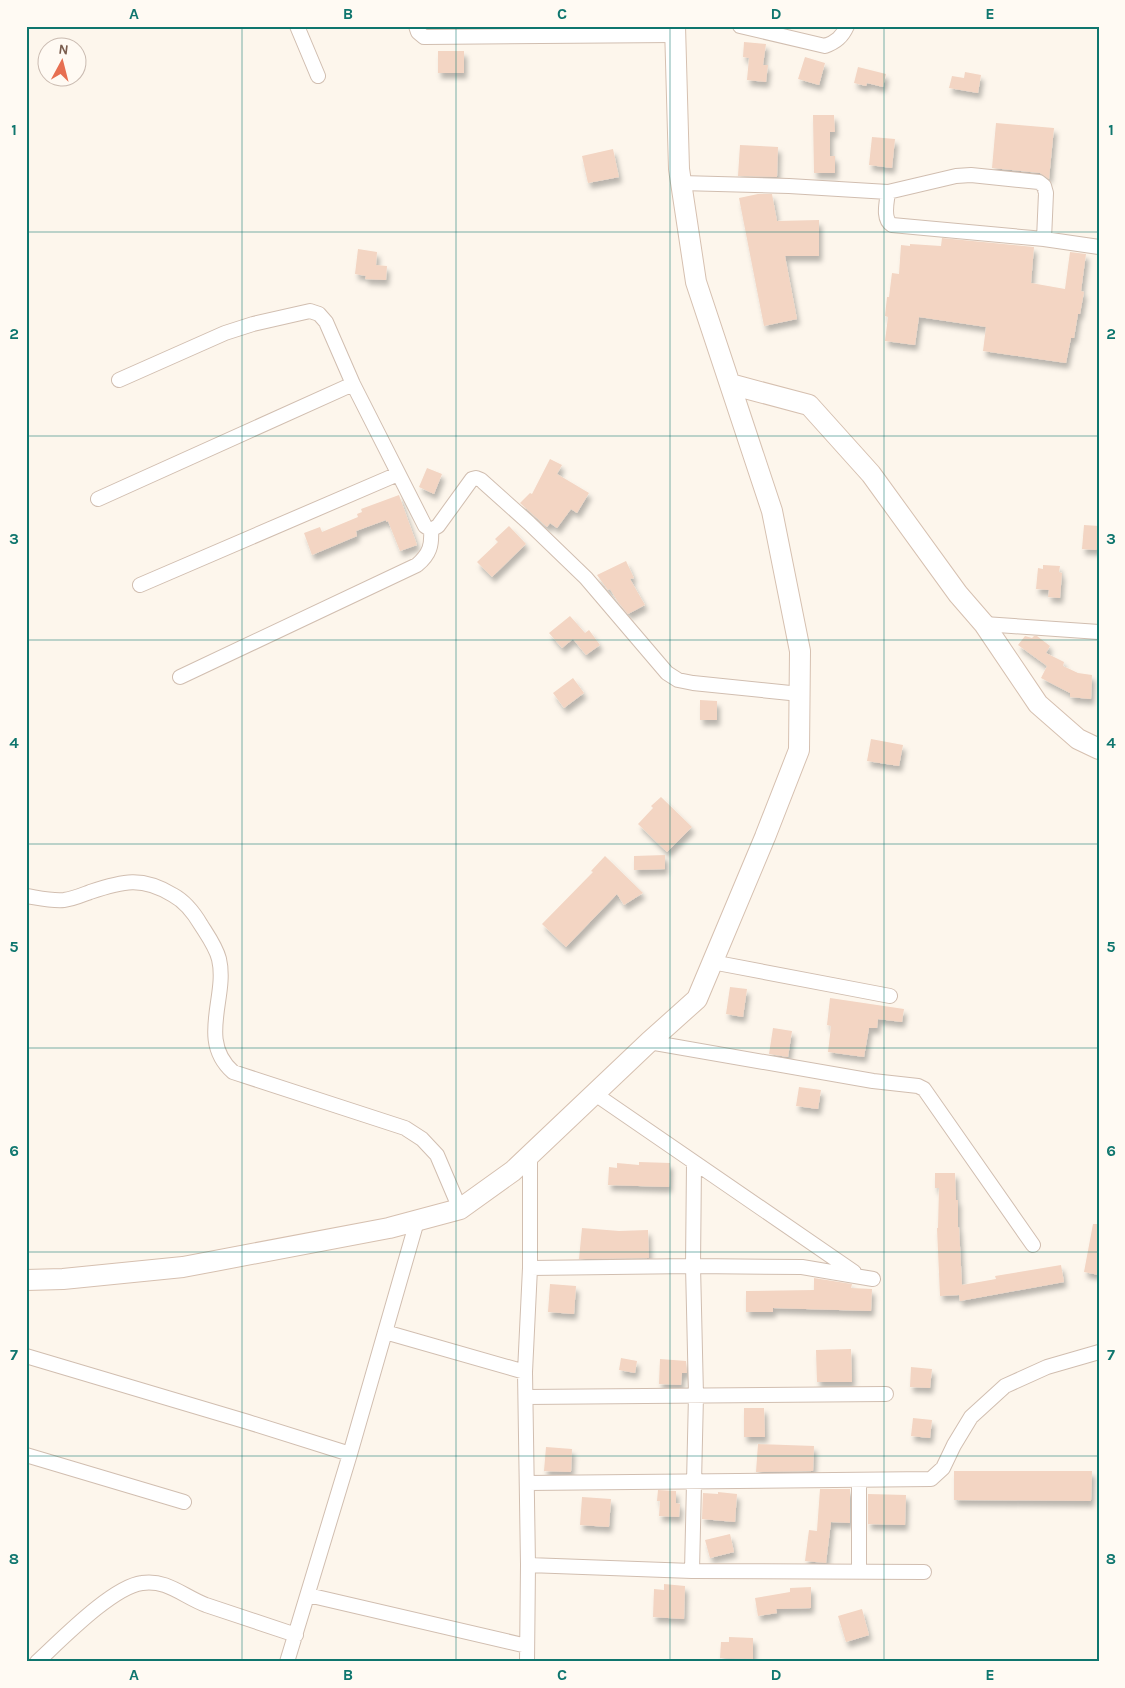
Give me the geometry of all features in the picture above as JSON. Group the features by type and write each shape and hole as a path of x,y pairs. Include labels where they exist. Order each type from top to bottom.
{"main road":[{"path":"26,1280 63,1279 183,1268 389,1228 460,1209 513,1172 649,1042 696,1000 765,837 798,750 800,651 772,511 696,282 679,169 675,30"},
{"path":"730,384 809,405 871,474 958,594 984,624 1038,704 1078,739 1099,749"}],"street":[{"path":"297,26 318,76"},
{"path":"416,26 418,32 424,36 675,30"},
{"path":"740,26 825,46 834,43 843,35 847,26"},
{"path":"681,183 789,186 888,192 956,176 971,175 1039,182 1044,186 1046,193 1044,239"},
{"path":"888,192 886,219 892,225 1044,239 1099,247"},
{"path":"119,380 225,333 253,324 310,311 320,314 326,322 353,384 398,474 425,526 431,530"},
{"path":"98,499 353,384"},
{"path":"140,585 398,474"},
{"path":"431,530 438,526 472,479 481,480 586,578 667,673 678,680 693,683 800,694"},
{"path":"180,677 417,564 430,551 432,542 431,530"},
{"path":"984,624 1099,632"},
{"path":"26,896 45,900 66,900 106,886 126,882 144,882 160,887 179,898 191,910 212,942 219,960 220,978 215,1033 220,1056 225,1065 233,1072 405,1128 417,1135 438,1155 460,1209"},
{"path":"712,962 890,996"},
{"path":"649,1042 874,1081 918,1086 924,1089 1033,1245"},
{"path":"530,1268 802,1267 866,1278 694,1164 595,1094"},
{"path":"527,1662 528,1565 525,1372 530,1268 530,1156"},
{"path":"692,1571 696,1395 693,1266 694,1164"},
{"path":"288,1662 417,1221"},
{"path":"385,1332 525,1372"},
{"path":"527,1483 931,1479 943,1468 971,1417 1005,1386 1047,1366 1099,1352"},
{"path":"26,1356 350,1454"},
{"path":"526,1397 886,1394"},
{"path":"26,1455 184,1502"},
{"path":"859,1480 859,1572"},
{"path":"528,1565 692,1571 924,1572"},
{"path":"37,1662 107,1600 123,1590 141,1583 156,1583 173,1588 203,1604 296,1635"},
{"path":"308,1595 527,1646"}],"building":[{"path":"744,42 766,44 763,65 768,65 766,82 747,80 749,58 743,57"},
{"path":"438,51 464,51 464,73 438,73"},
{"path":"805,57 825,63 819,85 798,79"},
{"path":"858,67 886,74 883,87 867,83 866,86 854,83"},
{"path":"965,72 981,75 978,93 949,88 952,76 964,78"},
{"path":"813,115 834,115 835,132 830,132 830,156 835,156 835,173 814,173"},
{"path":"996,123 1054,128 1049,179 1040,173 992,168"},
{"path":"872,137 895,139 892,168 869,165"},
{"path":"740,145 778,147 777,177 738,176"},
{"path":"613,149 619,177 588,183 582,156"},
{"path":"758,194 772,194 777,221 819,220 819,256 785,256 797,319 764,326 739,198"},
{"path":"942,238 1034,247 1031,283 1065,289 1070,252 1086,254 1081,291 1084,292 1080,314 1078,314 1074,338 1071,338 1066,363 983,351 986,327 919,317 915,345 885,341 888,317 885,316 887,297 889,297 892,273 899,274 901,245 941,246"},
{"path":"358,249 377,252 376,265 387,266 386,280 365,279 366,276 355,274"},
{"path":"550,459 562,465 557,474 589,493 577,513 571,509 557,528 550,523 547,527 520,503 530,493 532,494"},
{"path":"427,468 442,474 434,494 419,487"},
{"path":"399,495 417,545 400,551 386,520 356,531 357,536 312,555 304,533 320,527 322,532 358,517 357,514 362,512 361,509"},
{"path":"1084,525 1099,526 1099,549 1082,549"},
{"path":"509,526 526,544 492,577 477,562 498,542 495,539"},
{"path":"626,561 634,578 630,579 645,605 628,614 597,575"},
{"path":"1043,565 1060,566 1059,572 1062,573 1060,598 1048,597 1049,590 1036,589 1038,568 1043,569"},
{"path":"570,616 585,633 589,630 600,645 586,655 573,639 562,648 549,633"},
{"path":"1025,636 1032,638 1037,636 1050,646 1046,653 1064,662 1063,666 1078,673 1092,675 1091,699 1070,697 1070,693 1041,678 1047,666 1018,645"},
{"path":"573,678 584,693 564,708 553,693"},
{"path":"700,700 717,701 717,720 700,720"},
{"path":"871,739 903,745 899,766 867,761"},
{"path":"661,797 692,827 667,852 638,824 653,808 651,806"},
{"path":"665,855 665,869 634,870 634,856"},
{"path":"605,856 643,893 624,905 617,894 566,947 542,924 593,872 591,871"},
{"path":"730,987 747,989 743,1017 726,1014"},
{"path":"830,998 904,1009 902,1022 878,1019 877,1028 869,1028 864,1057 828,1052 831,1026 827,1025"},
{"path":"773,1028 792,1031 788,1057 769,1054"},
{"path":"799,1087 821,1090 818,1109 796,1106"},
{"path":"639,1162 670,1163 669,1187 608,1185 609,1167 617,1168 617,1163 639,1165"},
{"path":"935,1173 955,1173 962,1285 996,1279 995,1276 1061,1265 1064,1282 960,1301 959,1295 940,1296 937,1228 939,1188 935,1188"},
{"path":"1093,1224 1099,1224 1099,1275 1084,1272"},
{"path":"582,1228 619,1231 648,1230 649,1258 579,1259"},
{"path":"814,1278 852,1284 851,1288 872,1289 871,1311 773,1308 773,1312 746,1312 746,1291 814,1290"},
{"path":"550,1284 576,1286 574,1314 548,1312"},
{"path":"851,1349 852,1382 817,1382 816,1350"},
{"path":"621,1358 637,1361 635,1373 619,1370"},
{"path":"660,1359 686,1361 687,1373 682,1373 681,1385 659,1384"},
{"path":"911,1367 932,1369 930,1388 910,1387"},
{"path":"744,1408 764,1408 765,1437 744,1437"},
{"path":"913,1418 932,1420 930,1438 911,1436"},
{"path":"758,1444 814,1446 813,1471 756,1472"},
{"path":"546,1447 572,1449 571,1472 544,1471"},
{"path":"954,1471 1092,1471 1091,1501 954,1500"},
{"path":"820,1489 850,1489 850,1523 831,1522 826,1563 805,1561 809,1530 817,1531"},
{"path":"658,1490 676,1491 676,1503 680,1504 679,1517 659,1516 660,1501 657,1501"},
{"path":"718,1492 737,1494 735,1522 702,1519 703,1493 718,1494"},
{"path":"868,1494 906,1495 905,1525 868,1524"},
{"path":"582,1497 611,1499 609,1527 580,1525"},
{"path":"730,1534 734,1552 710,1558 705,1540"},
{"path":"664,1584 685,1586 684,1619 653,1617 654,1589 664,1590"},
{"path":"811,1587 811,1608 776,1609 777,1613 758,1616 755,1598 790,1592 790,1588"},
{"path":"862,1609 869,1635 846,1642 838,1616"},
{"path":"729,1637 753,1638 753,1659 720,1658 721,1642 729,1642"}]}
